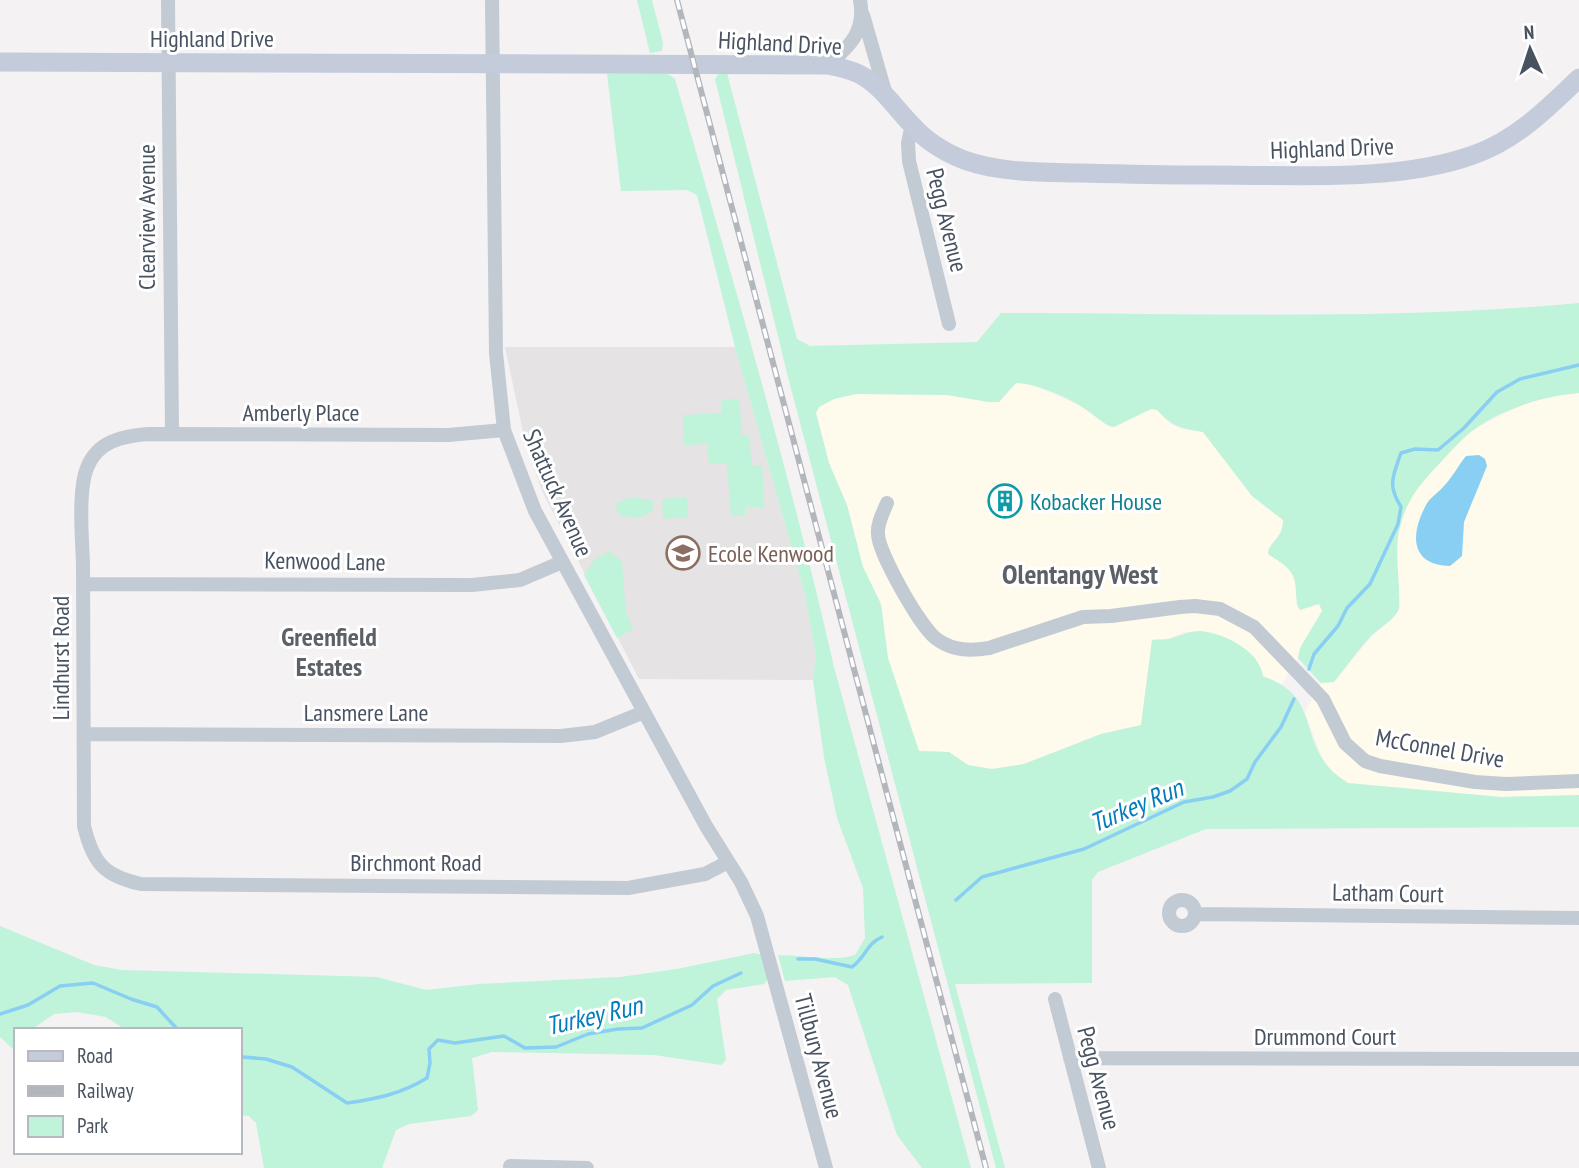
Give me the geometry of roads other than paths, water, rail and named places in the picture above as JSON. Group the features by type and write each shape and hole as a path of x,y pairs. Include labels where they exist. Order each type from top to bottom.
{"street":[{"name":"Clearview Avenue","path":"168,0 172,433"},
{"name":"Shattuck Avenue","path":"492,0 495,353 504,430 535,511 757,916 769,956"},
{"path":"860,0 886,96"},
{"path":"828,65 844,51 856,35 863,15"},
{"name":"Highland Drive","path":"0,62 828,65 860,74 939,148 963,159 991,168 1031,172 1147,175 1392,172 1433,167 1475,155 1499,143 1548,108 1579,78"},
{"name":"Pegg Avenue","path":"912,125 908,143 909,161 949,324"},
{"name":"Amberly Place","path":"101,449 123,436 172,433 448,435 504,430"},
{"name":"Lindhurst Road","path":"101,449 93,456 86,470 83,486 83,734 84,826 89,849 102,868"},
{"name":"McConnel Drive","path":"887,503 878,525 881,549 922,623 932,636 946,645 963,650 989,648 1083,617 1180,607 1220,609 1254,627 1281,655 1323,699 1345,743 1366,761 1380,766 1475,782 1579,781"},
{"name":"Kenwood Lane","path":"83,584 472,586 520,580 562,562"},
{"name":"Lansmere Lane","path":"83,734 561,736 595,732 644,712"},
{"name":"Birchmont Road","path":"102,868 120,879 141,884 628,888 705,874 728,862"},
{"name":"Latham Court","path":"1196,914 1579,918"},
{"name":"Tillbury Avenue","path":"769,956 826,1168"},
{"name":"Pegg Avenue","path":"1055,999 1099,1168"},
{"name":"Drummond Court","path":"1070,1058 1579,1059"},
{"path":"510,1166 587,1168"}],"water":[{"path":"1479,455 1485,459 1487,466 1464,522 1462,556 1450,566 1437,564 1421,555 1417,547 1420,518 1425,507 1466,456"}],"waterway":[{"name":"Turkey Run","path":"1309,669 1314,654 1338,626 1347,608 1370,584 1398,524 1401,507 1394,493 1393,480 1401,453 1415,449 1438,450 1464,428 1497,392 1520,379 1579,365"},
{"name":"Turkey Run","path":"956,900 982,877 1084,849 1184,802 1230,791 1247,779 1255,762 1281,727 1294,699"},
{"name":"Turkey Run","path":"798,959 815,959 852,967 873,943 882,937"},
{"name":"Turkey Run","path":"242,1058 266,1059 292,1067 347,1103 368,1100 398,1092 427,1078 429,1049 438,1040 455,1043 504,1036 525,1048 556,1047 588,1034 642,1028 692,1005 713,986 741,973"},
{"name":"Turkey Run","path":"0,1014 28,1005 60,986 93,983 157,1007 176,1028"}],"railway":[{"path":"677,0 986,1168"}],"place":[{"name":"Kobacker House","path":"1005,501"},
{"name":"Ecole Kenwood","path":"683,553"}],"district":[{"name":"Olentangy West","path":"1080,573"},
{"name":"Greenfield Estates","path":"329,651"}]}
